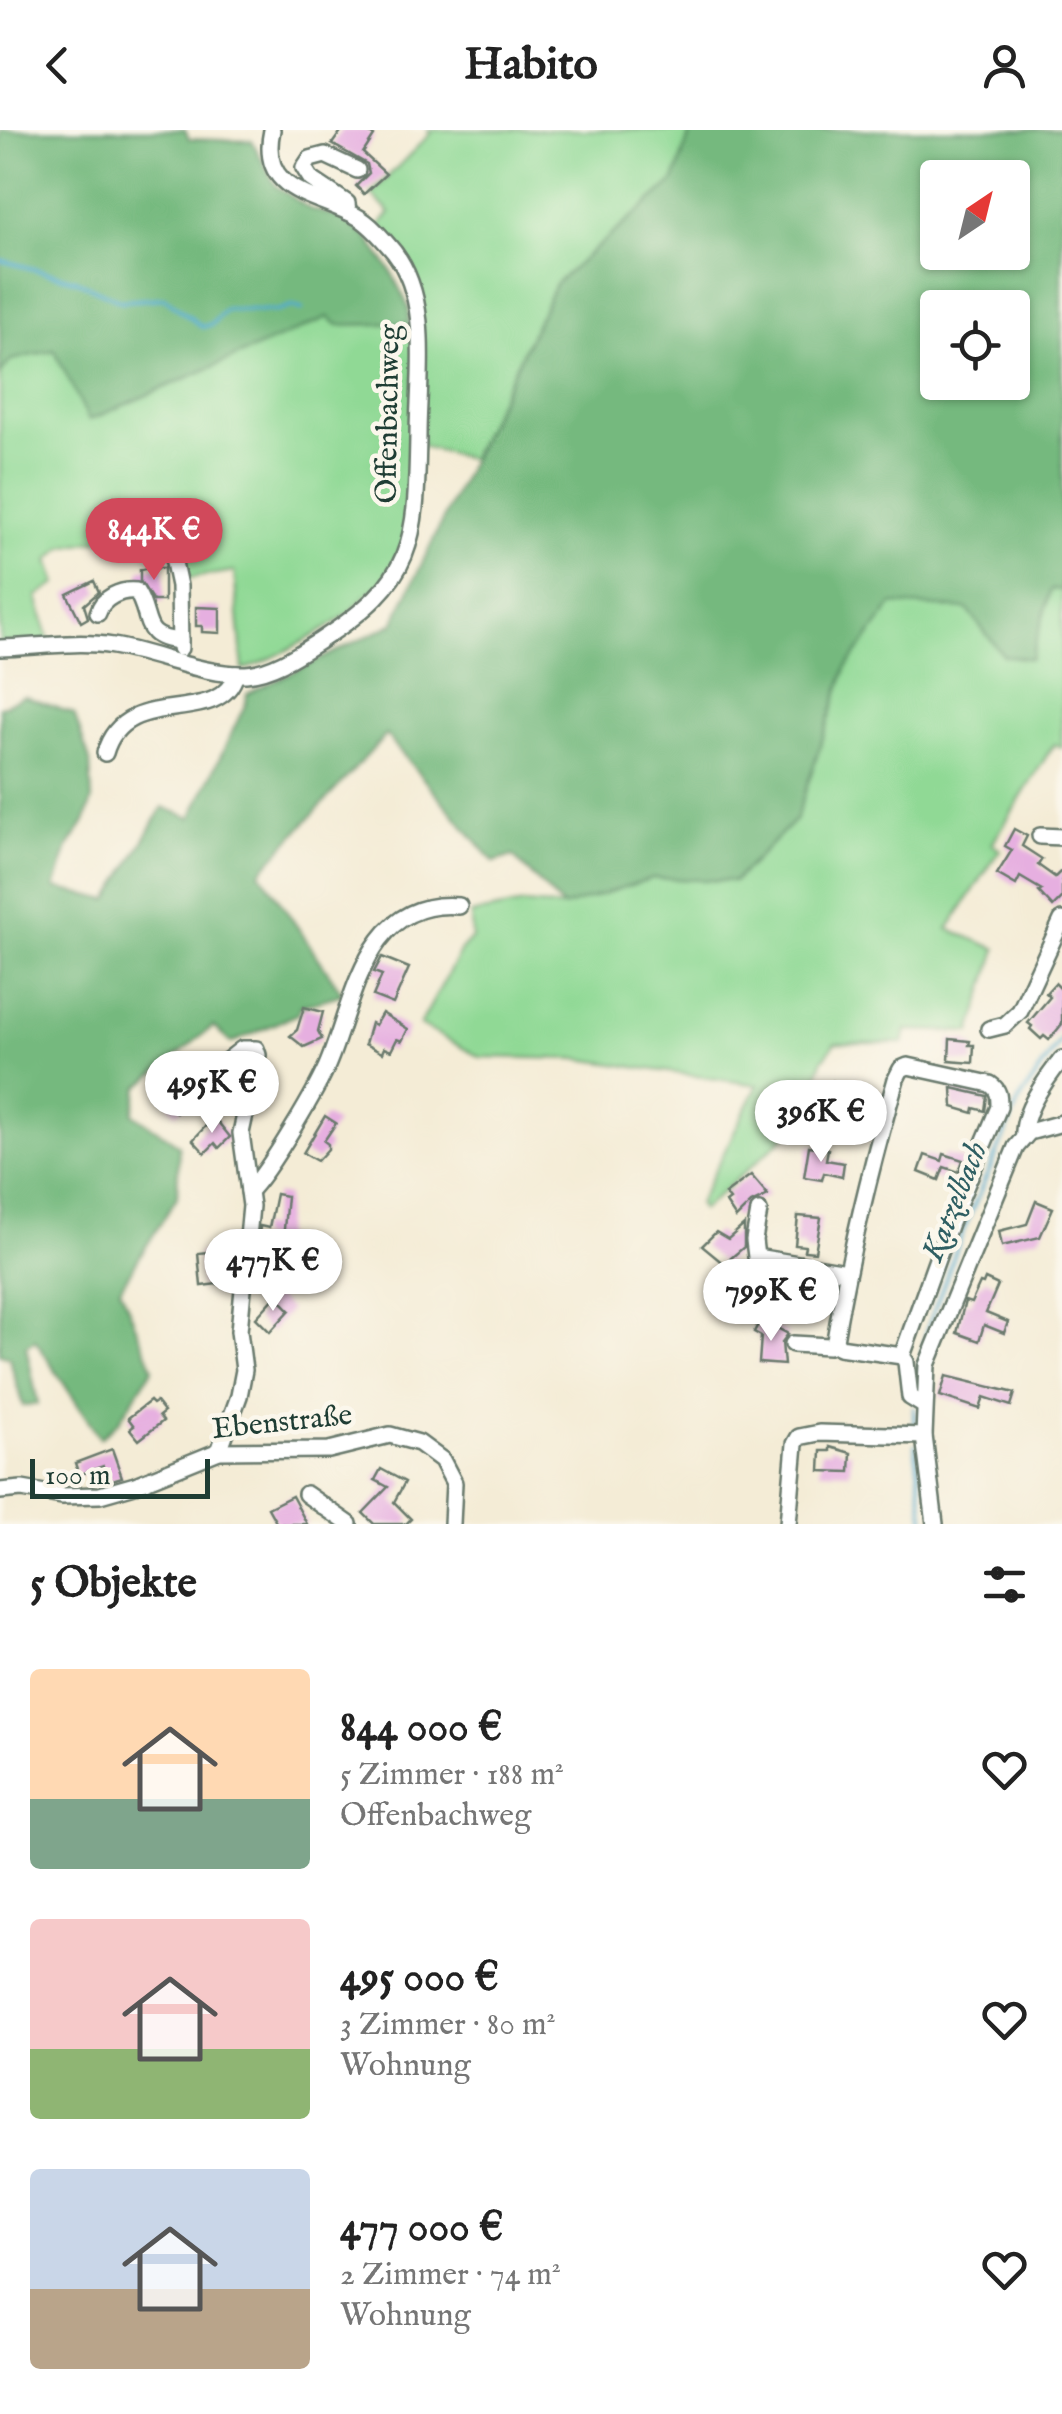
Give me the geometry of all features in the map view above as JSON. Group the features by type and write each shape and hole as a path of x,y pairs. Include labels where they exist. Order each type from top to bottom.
{"street":[{"name":"Offenbachweg","path":"0,648 110,646 236,674 261,672 356,618 388,588 400,568 417,504 419,341 414,296 406,271 393,251 363,220 302,195 283,181 271,155 272,130"},
{"path":"348,212 347,203 311,179 304,168 310,158 325,155 357,170"},
{"path":"172,554 179,586 180,641 176,661"},
{"path":"98,613 109,598 129,590 136,592 153,633 180,641"},
{"path":"106,753 111,736 125,721 172,706 215,700 228,691 236,674"},
{"path":"1040,836 1062,837"},
{"path":"249,1191 326,1069 359,974 382,934 417,912 443,905 459,906"},
{"path":"990,1029 1006,1024 1020,1011 1062,920"},
{"path":"214,1071 242,1050 256,1049 241,1133 251,1206 239,1331 244,1370 219,1451"},
{"path":"1024,1137 1024,1126 1034,1104 1062,1059"},
{"path":"835,1344 872,1161 901,1070 916,1066 990,1084 996,1089 999,1107 950,1224 902,1356"},
{"path":"935,1524 924,1436 927,1365 1016,1147 1037,1128 1062,1122"},
{"path":"759,1211 754,1240 756,1257 847,1272"},
{"path":"793,1344 835,1344"},
{"path":"835,1344 902,1356 910,1397 923,1405"},
{"path":"788,1524 794,1444 799,1437 819,1433 924,1436"},
{"name":"Ebenstraße","path":"0,1491 22,1489 62,1496 100,1494 136,1486 219,1451 309,1452 382,1436 404,1436 442,1460 454,1483 452,1524"},
{"path":"306,1494 348,1524"}],"green space":[{"path":"0,130 185,130 189,139 252,141 276,186 310,209 343,218 367,237 391,271 409,308 409,323 338,325 328,317 89,420 54,350 11,360 0,374"},
{"path":"428,130 691,130 674,181 556,283 470,459 422,446 416,278 402,251 379,226 390,213 371,194 431,133"},
{"path":"691,130 1062,130 1062,590 1051,589 1031,659 1003,655 967,609 893,604 846,668 796,819 734,881 652,878 563,907 513,856 494,862 386,735 260,872 343,994 301,1006 298,1014 231,1043 213,1026 139,1087 133,1114 179,1145 177,1197 120,1288 153,1368 119,1421 100,1438 35,1340 26,1346 38,1404 23,1406 9,1357 0,1354 0,707 24,696 74,714 90,761 92,799 86,820 68,847 55,888 109,900 163,807 191,818 247,694 393,624 556,283 674,181"},
{"path":"328,317 338,325 416,325 407,537 382,585 329,626 243,670 234,571 184,579 181,556 171,542 116,549 114,537 63,547 49,560 57,584 37,596 49,642 0,643 0,374 11,360 54,350 90,420"},
{"path":"1051,589 1062,590 1062,748 1054,744 992,844 1000,850 948,929 997,949 971,1032 906,1030 903,1043 835,1043 822,1061 808,1116 702,1210 698,1204 758,1085 580,1059 480,1057 420,1025 461,950 472,938 471,914 524,904 563,907 652,878 735,881 796,819 846,668 893,603 967,608 1003,655"}],"building":[{"path":"342,130 366,130 374,136 363,153 386,174 364,194 356,186 369,173 367,164 332,144"},
{"path":"164,568 164,601 153,601 140,581 140,570"},
{"path":"94,581 99,592 84,605 88,618 81,622 67,594"},
{"path":"196,607 220,608 220,633 202,632 202,626 196,626"},
{"path":"1014,829 1027,836 1022,846 1042,859 1038,865 1055,877 1062,870 1062,898 1053,907 1039,892 1042,890 1020,877 1016,885 997,874 1012,850 1005,846"},
{"path":"382,957 409,968 393,1004 373,996 382,975 374,972"},
{"path":"1055,983 1062,990 1062,1024 1049,1040 1044,1036 1041,1039 1028,1023 1050,997 1046,993"},
{"path":"304,1007 323,1012 318,1031 322,1039 304,1047 290,1036 297,1030"},
{"path":"382,1013 408,1029 402,1041 397,1039 391,1051 384,1048 382,1053 365,1044 371,1023 375,1025"},
{"path":"950,1039 974,1045 973,1063 949,1061"},
{"path":"204,1075 214,1082 218,1092 203,1106 196,1097 176,1113 169,1105"},
{"path":"833,1081 853,1086 847,1108 836,1111 827,1103"},
{"path":"952,1088 987,1096 985,1111 974,1108 973,1113 953,1107"},
{"path":"325,1116 336,1123 324,1141 328,1149 317,1161 303,1153"},
{"path":"214,1117 230,1137 219,1148 215,1143 205,1153 193,1140"},
{"path":"809,1146 828,1149 826,1160 844,1163 842,1177 824,1173 822,1180 804,1177"},
{"path":"944,1154 963,1160 959,1172 944,1167 939,1180 919,1172 925,1155 942,1161"},
{"path":"751,1175 768,1195 751,1203 736,1218 725,1194"},
{"path":"276,1194 287,1196 283,1240 259,1237 260,1226 269,1228"},
{"path":"1036,1201 1053,1208 1040,1237 1002,1246 999,1231 1027,1224"},
{"path":"798,1216 821,1218 815,1252 795,1245"},
{"path":"744,1225 744,1247 724,1264 702,1246 716,1232 728,1239"},
{"path":"218,1251 218,1255 222,1254 224,1274 218,1275 218,1284 201,1286 198,1253"},
{"path":"985,1279 998,1285 986,1313 1008,1322 1004,1333 984,1325 979,1341 957,1333 965,1301 971,1303"},
{"path":"276,1296 290,1310 270,1332 256,1318"},
{"path":"761,1319 788,1334 782,1342 784,1365 759,1363 761,1336 754,1332"},
{"path":"946,1376 1015,1393 1011,1406 984,1397 980,1409 940,1396"},
{"path":"150,1401 164,1412 159,1416 163,1421 139,1440 130,1429 134,1426 128,1418"},
{"path":"830,1447 851,1453 850,1472 820,1471 821,1451 830,1451"},
{"path":"112,1449 122,1477 109,1481 103,1466 79,1475 75,1463"},
{"path":"381,1469 405,1482 394,1502 411,1519 406,1524 374,1524 363,1513 388,1487 375,1480"},
{"path":"292,1496 307,1524 277,1524 268,1508"}],"waterway":[{"path":"0,260 75,280 121,301 165,298 202,327 212,324 226,309 302,309"},
{"name":"Katzelbach","path":"916,1386 927,1330 963,1231 1019,1101 1062,1038"},
{"name":"Katzelbach","path":"914,1408 914,1429"},
{"name":"Katzelbach","path":"915,1445 925,1524"}]}
